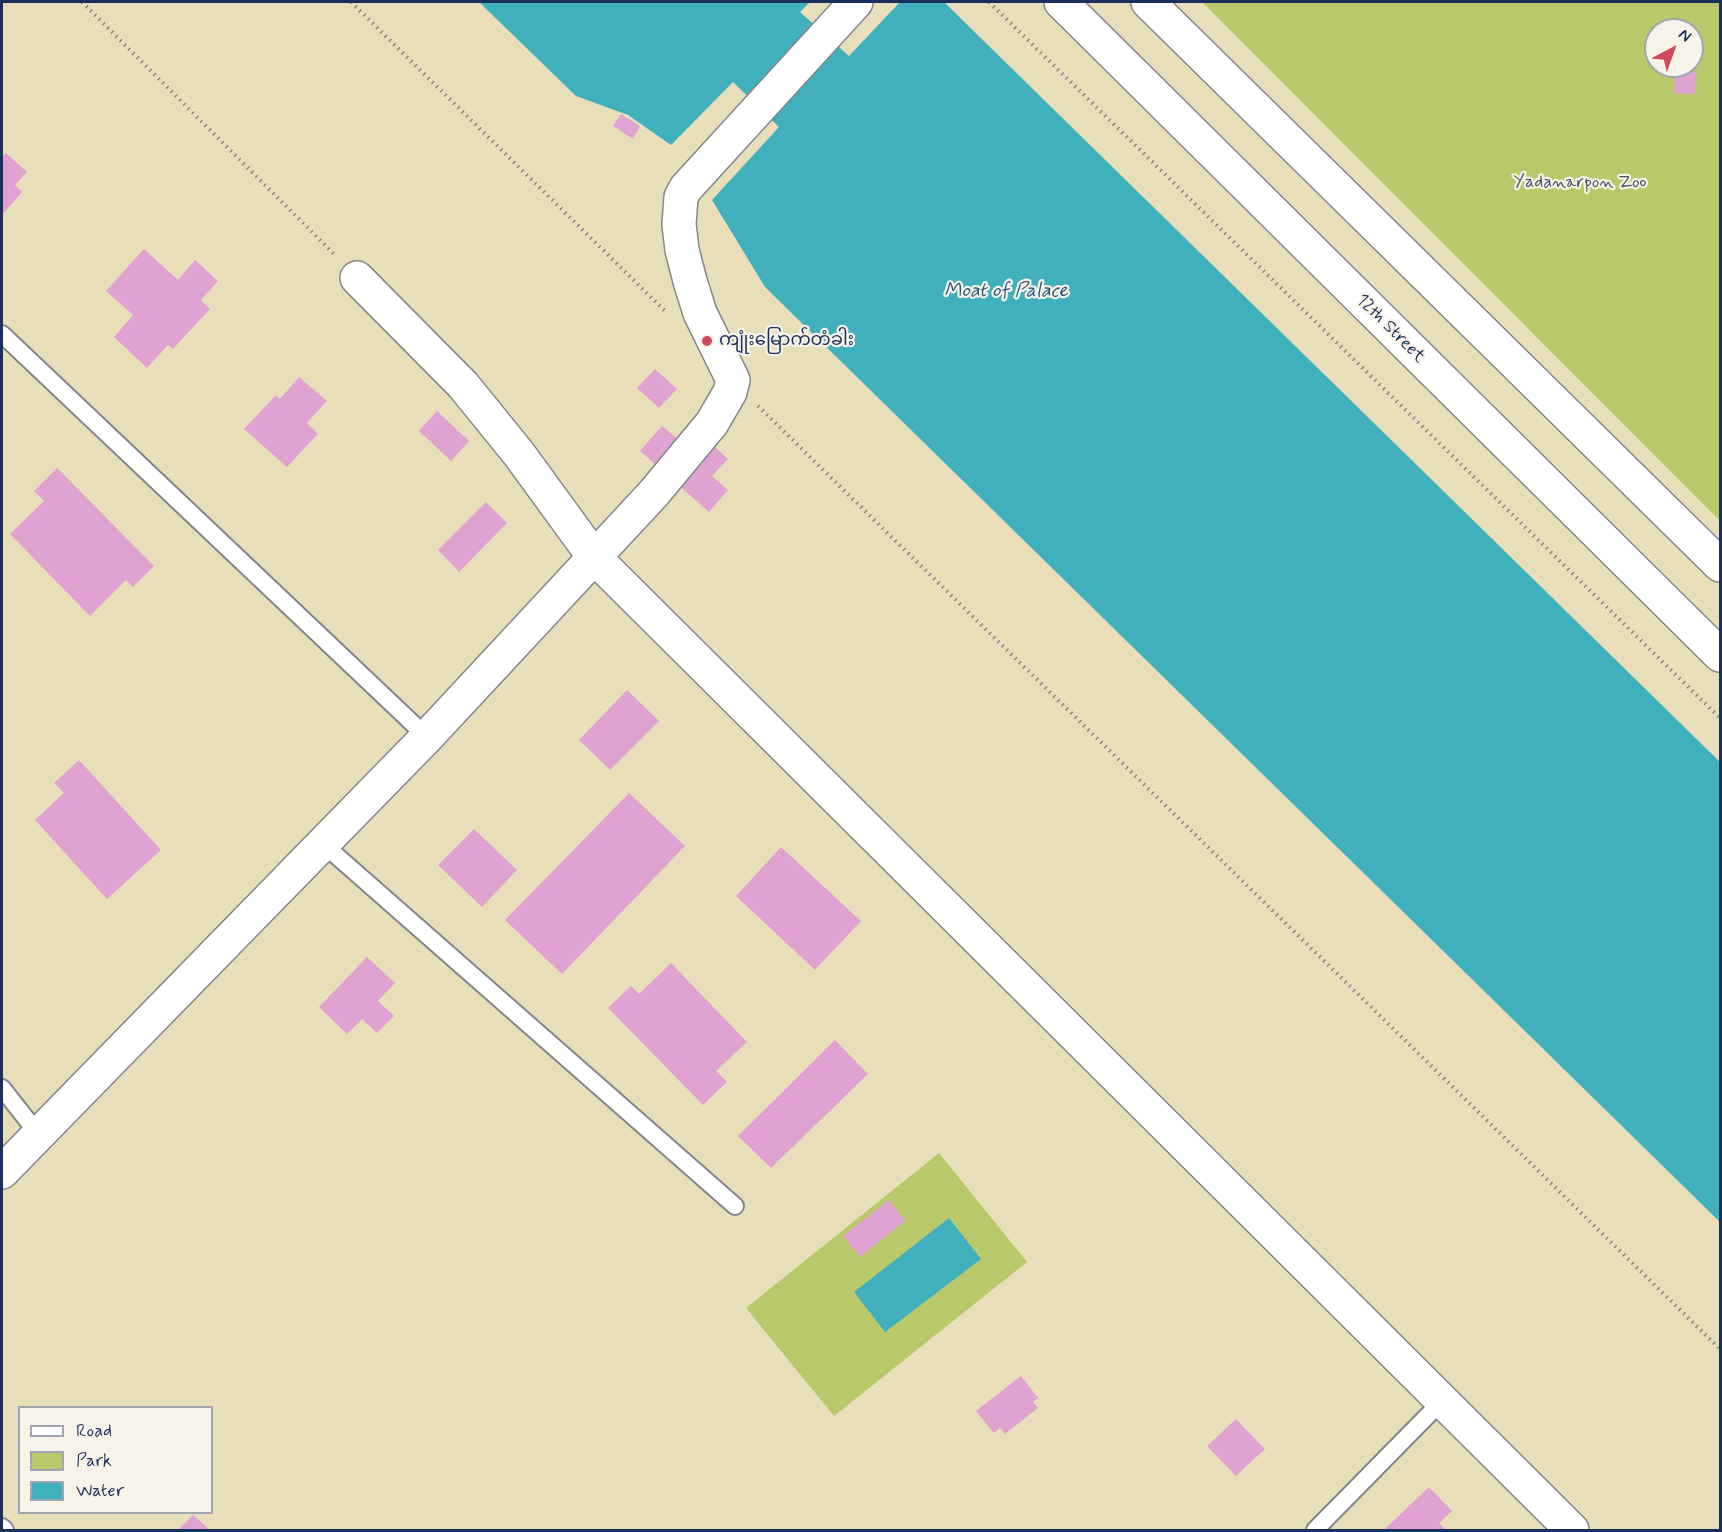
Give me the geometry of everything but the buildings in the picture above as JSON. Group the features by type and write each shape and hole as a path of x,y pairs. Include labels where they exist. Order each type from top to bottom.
{"street":[{"path":"2,1172 427,737 654,493 712,423 730,392 733,380 700,313 682,250 679,209 686,188 856,2"},
{"name":"12th Street","path":"1061,2 1720,655"},
{"path":"1148,2 1717,555"},
{"path":"357,278 463,385 519,454 594,557 1572,1530"}],"lane":[{"path":"2,334 427,737"},
{"path":"322,843 735,1206"},
{"path":"2,1088 39,1135"},
{"path":"1316,1530 1443,1400"},
{"path":"2,1527 5,1530"}],"path":[{"path":"82,2 357,278"},
{"path":"351,2 667,313"},
{"path":"989,2 1720,718"},
{"path":"733,380 816,465 1720,1348"}],"green space":[{"name":"Yadanarpon Zoo","path":"1202,2 1720,2 1720,521"},
{"path":"939,1153 1027,1262 834,1416 746,1308"}],"water":[{"name":"Moat of Palace","path":"479,2 810,2 800,12 849,56 900,2 944,2 1720,762 1720,1222 765,287 712,200 779,127 733,82 671,145 628,115 576,96"},
{"path":"949,1218 981,1259 885,1332 854,1292"}],"place":[{"name":"ကျုံးမြောက်တံခါး","path":"707,341"}]}
